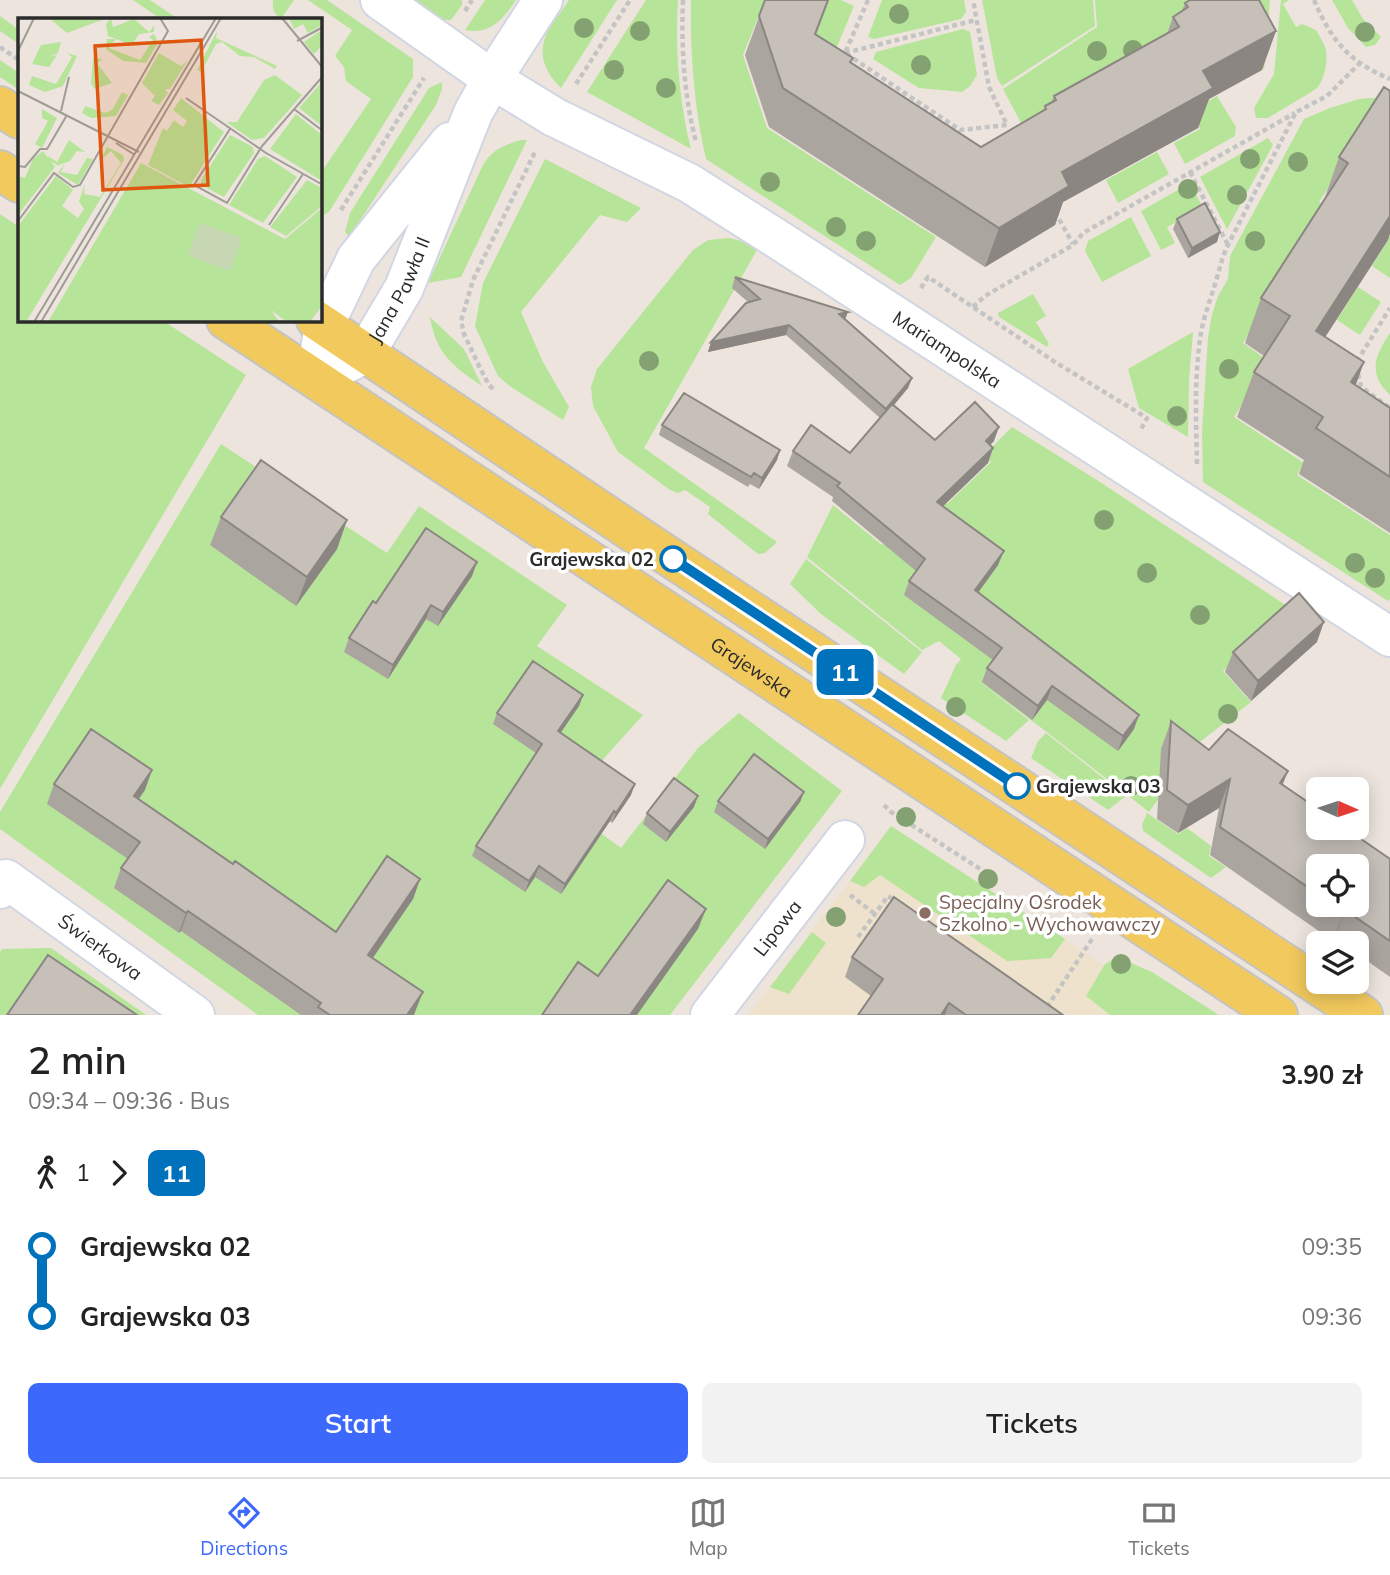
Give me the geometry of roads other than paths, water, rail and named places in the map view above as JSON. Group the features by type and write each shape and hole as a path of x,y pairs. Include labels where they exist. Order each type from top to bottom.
{"main road":[{"path":"0,106 18,118"},
{"path":"0,170 18,182"},
{"name":"Grajewska","path":"229,322 1279,1015"},
{"path":"320,323 1363,1015"}],"street":[{"name":"Mariampolska","path":"380,0 492,79 554,117 689,183 1390,637"},
{"name":"Jana Pawła II","path":"316,379 365,354 404,288 473,113 543,0"},
{"name":"Jana Pawła II","path":"322,319 356,259 473,113"},
{"name":"Jana Pawła II","path":"316,379 320,323"},
{"name":"Lipowa","path":"710,1015 845,840"},
{"name":"Świerkowa","path":"3,884 195,1015"}],"place":[{"name":"Grajewska 02","path":"673,559"},
{"name":"Grajewska 03","path":"1017,786"},
{"name":"Specjalny Ośrodek Szkolno - Wychowawczy","path":"925,913"}]}
